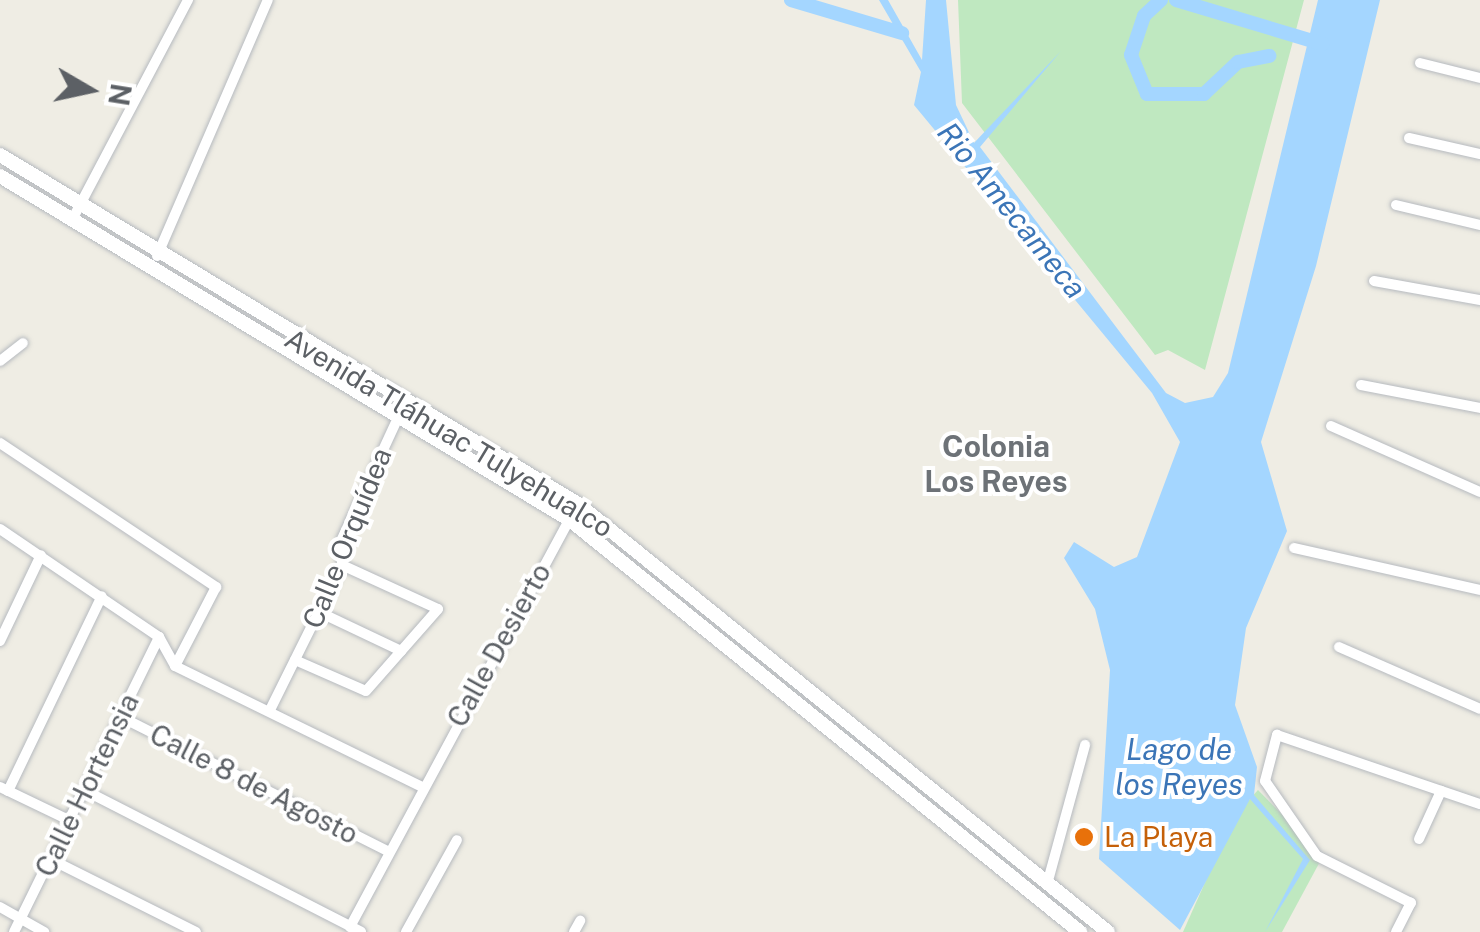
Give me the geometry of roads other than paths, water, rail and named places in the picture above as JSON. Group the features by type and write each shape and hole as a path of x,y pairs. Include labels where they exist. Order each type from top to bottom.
{"main road":[{"name":"Avenida Tláhuac Tulyehualco","path":"0,155 81,205 397,420 570,520 1080,932"},
{"name":"Avenida Tláhuac Tulyehualco","path":"0,176 286,342 463,436 578,504 1049,877 1108,932"},
{"path":"454,452 463,436"},
{"path":"521,490 530,475"},
{"path":"643,578 656,563"},
{"path":"721,640 731,624"}],"street":[{"path":"72,220 188,0"},
{"path":"156,256 268,0"},
{"path":"1420,63 1480,78"},
{"path":"1409,138 1480,154"},
{"path":"1396,205 1480,225"},
{"path":"1374,281 1480,300"},
{"path":"0,361 23,344"},
{"path":"1361,385 1480,408"},
{"name":"Calle Orquídea","path":"270,710 342,565 341,541 397,420"},
{"path":"1331,426 1480,492"},
{"path":"1,446 216,587 175,666"},
{"name":"Calle Desierto","path":"356,929 387,852 420,786 578,504"},
{"path":"0,528 160,638 175,666 420,786"},
{"path":"1294,548 1480,589"},
{"path":"2,633 41,555"},
{"path":"295,660 366,691 438,610 342,565"},
{"path":"71,821 4,789 102,596"},
{"path":"319,612 401,651"},
{"name":"Calle Hortensia","path":"14,932 160,638"},
{"path":"1339,647 1480,709"},
{"name":"Calle 8 de Agosto","path":"121,717 387,852"},
{"path":"1396,932 1411,903 1317,856 1265,781 1277,735 1480,804"},
{"path":"1049,877 1085,745"},
{"path":"86,791 356,929"},
{"path":"1420,840 1441,791"},
{"path":"406,932 457,840"},
{"path":"52,860 196,932"},
{"path":"0,907 44,932"}],"water":[{"name":"Lago de los Reyes","path":"879,0 888,0 922,60 926,0 946,0 956,105 974,143 1061,51 980,147 1166,393 1185,403 1213,397 1228,373 1318,0 1380,0 1316,266 1261,442 1287,531 1246,628 1235,705 1257,767 1254,795 1310,860 1265,932 1303,859 1250,799 1180,930 1099,859 1110,670 1095,609 1064,558 1074,542 1114,567 1137,557 1180,442 1152,393 914,105 921,72"}],"waterway":[{"path":"791,0 902,33"},
{"path":"1161,0 1144,16 1131,55 1147,94 1204,94 1238,62 1269,56"},
{"path":"1176,0 1323,44"}],"place":[{"name":"La Playa","path":"1084,837"}],"district":[{"name":"Colonia Los Reyes","path":"996,463"}],"water label":[{"name":"Rio Amecameca","path":"1012,210"}]}
